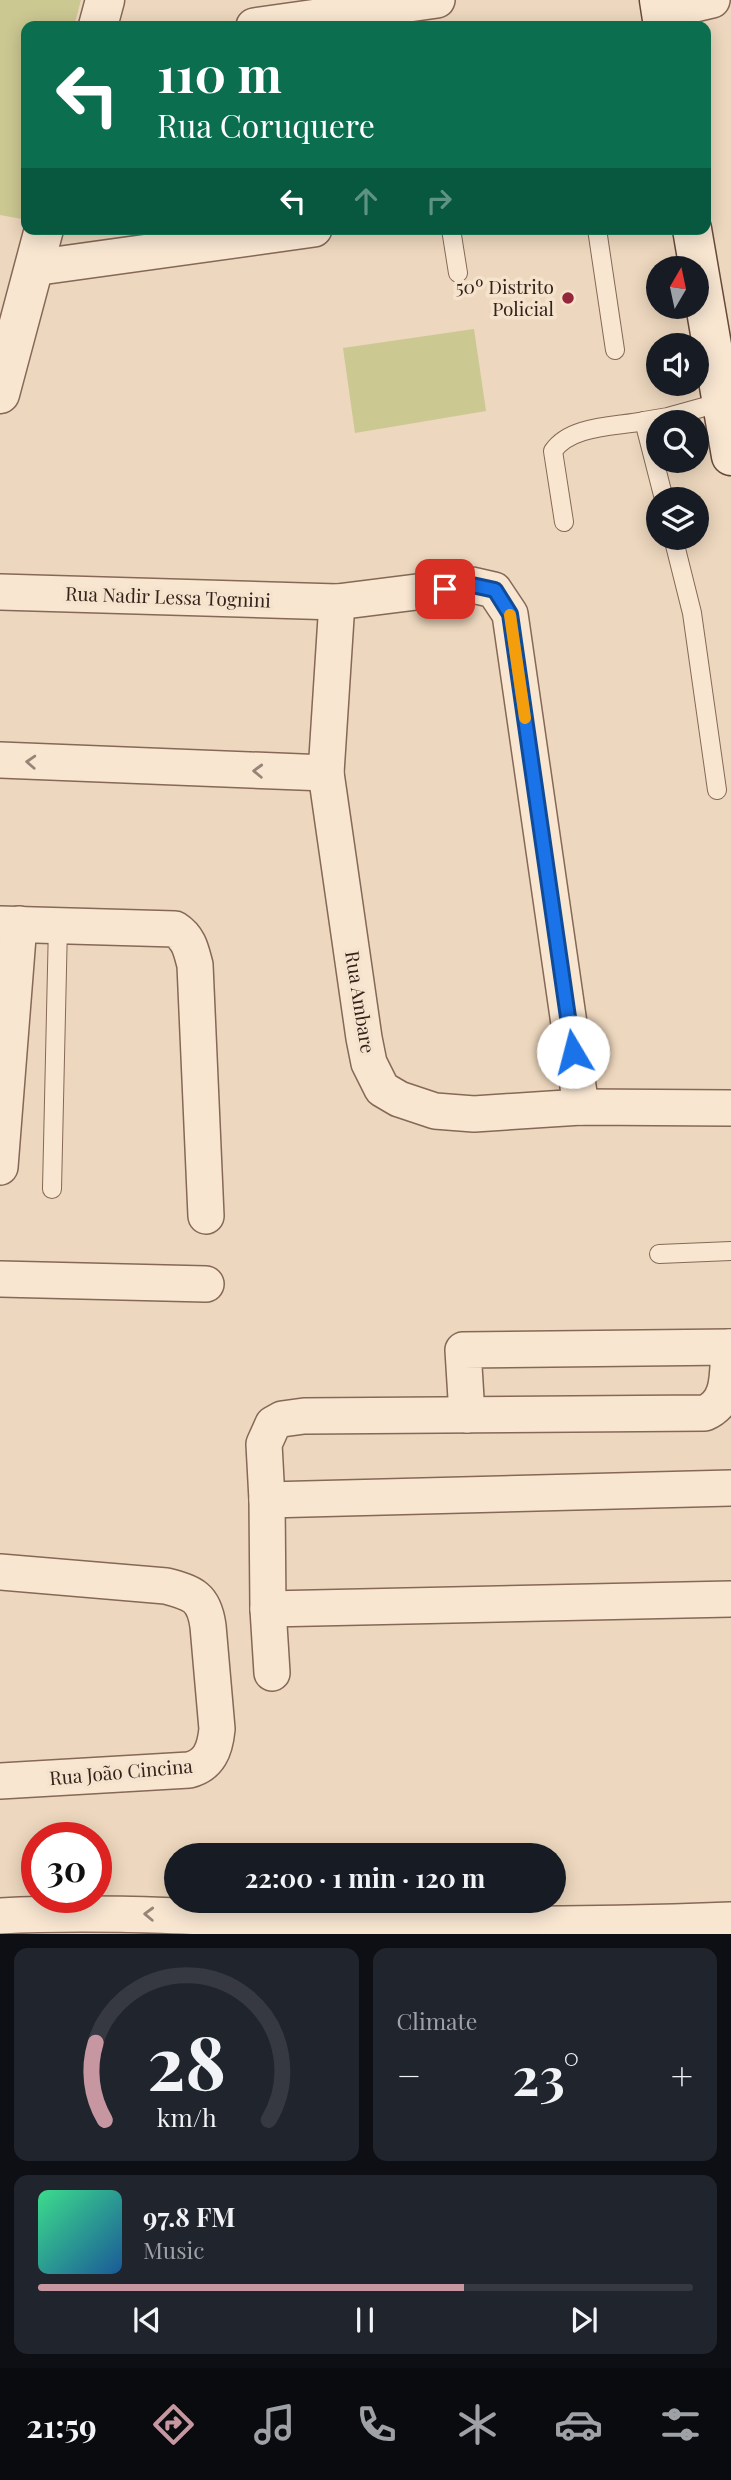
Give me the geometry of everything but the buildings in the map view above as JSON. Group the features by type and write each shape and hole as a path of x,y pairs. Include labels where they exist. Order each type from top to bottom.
{"main road":[{"path":"99,21 105,0"},
{"path":"2,375 42,235"},
{"path":"694,235 720,328 722,402 731,456"}],"street":[{"path":"289,21 437,0"},
{"path":"661,13 712,0"},
{"path":"33,268 271,235"},
{"name":"Rua Nadir Lessa Tognini","path":"0,592 337,602 472,585 495,590 510,614 581,1107"},
{"name":"Rua Ambare","path":"337,602 326,773 364,1038 369,1063 382,1089 399,1099 435,1111 474,1114 581,1107 731,1108"},
{"path":"0,760 326,773"},
{"path":"0,1167 10,924 175,929 184,935 191,948 194,965 206,1216"},
{"path":"0,1279 206,1284"},
{"path":"272,1673 264,1444 273,1424 282,1419 304,1416 467,1415 705,1413 717,1408 726,1392 730,1347 463,1350 467,1415"},
{"path":"267,1500 731,1488"},
{"name":"Rua João Cincina","path":"0,1572 166,1586 199,1599 206,1610 217,1730 215,1746 205,1763 189,1770 0,1781"},
{"path":"268,1609 731,1599"},
{"path":"0,1916 136,1913 444,1925 597,1925 731,1920"}],"lane":[{"path":"452,235 458,272"},
{"path":"598,235 615,350"},
{"path":"564,522 553,451 560,442 583,432 644,421 722,402"},
{"path":"644,421 661,487"},
{"path":"676,550 692,613 717,790"},
{"path":"52,1189 58,925"},
{"path":"659,1254 731,1251"}],"shaded area":[{"path":"0,0 81,0 75,21 21,21 21,219 0,215"},
{"path":"474,329 486,411 355,433 343,348"}],"slow traffic":[{"path":"510,615 525,718"}],"place":[{"name":"50º Distrito Policial","path":"568,298"}],"route":[{"path":"445,589 472,585 495,590 510,614 573,1052"}]}
